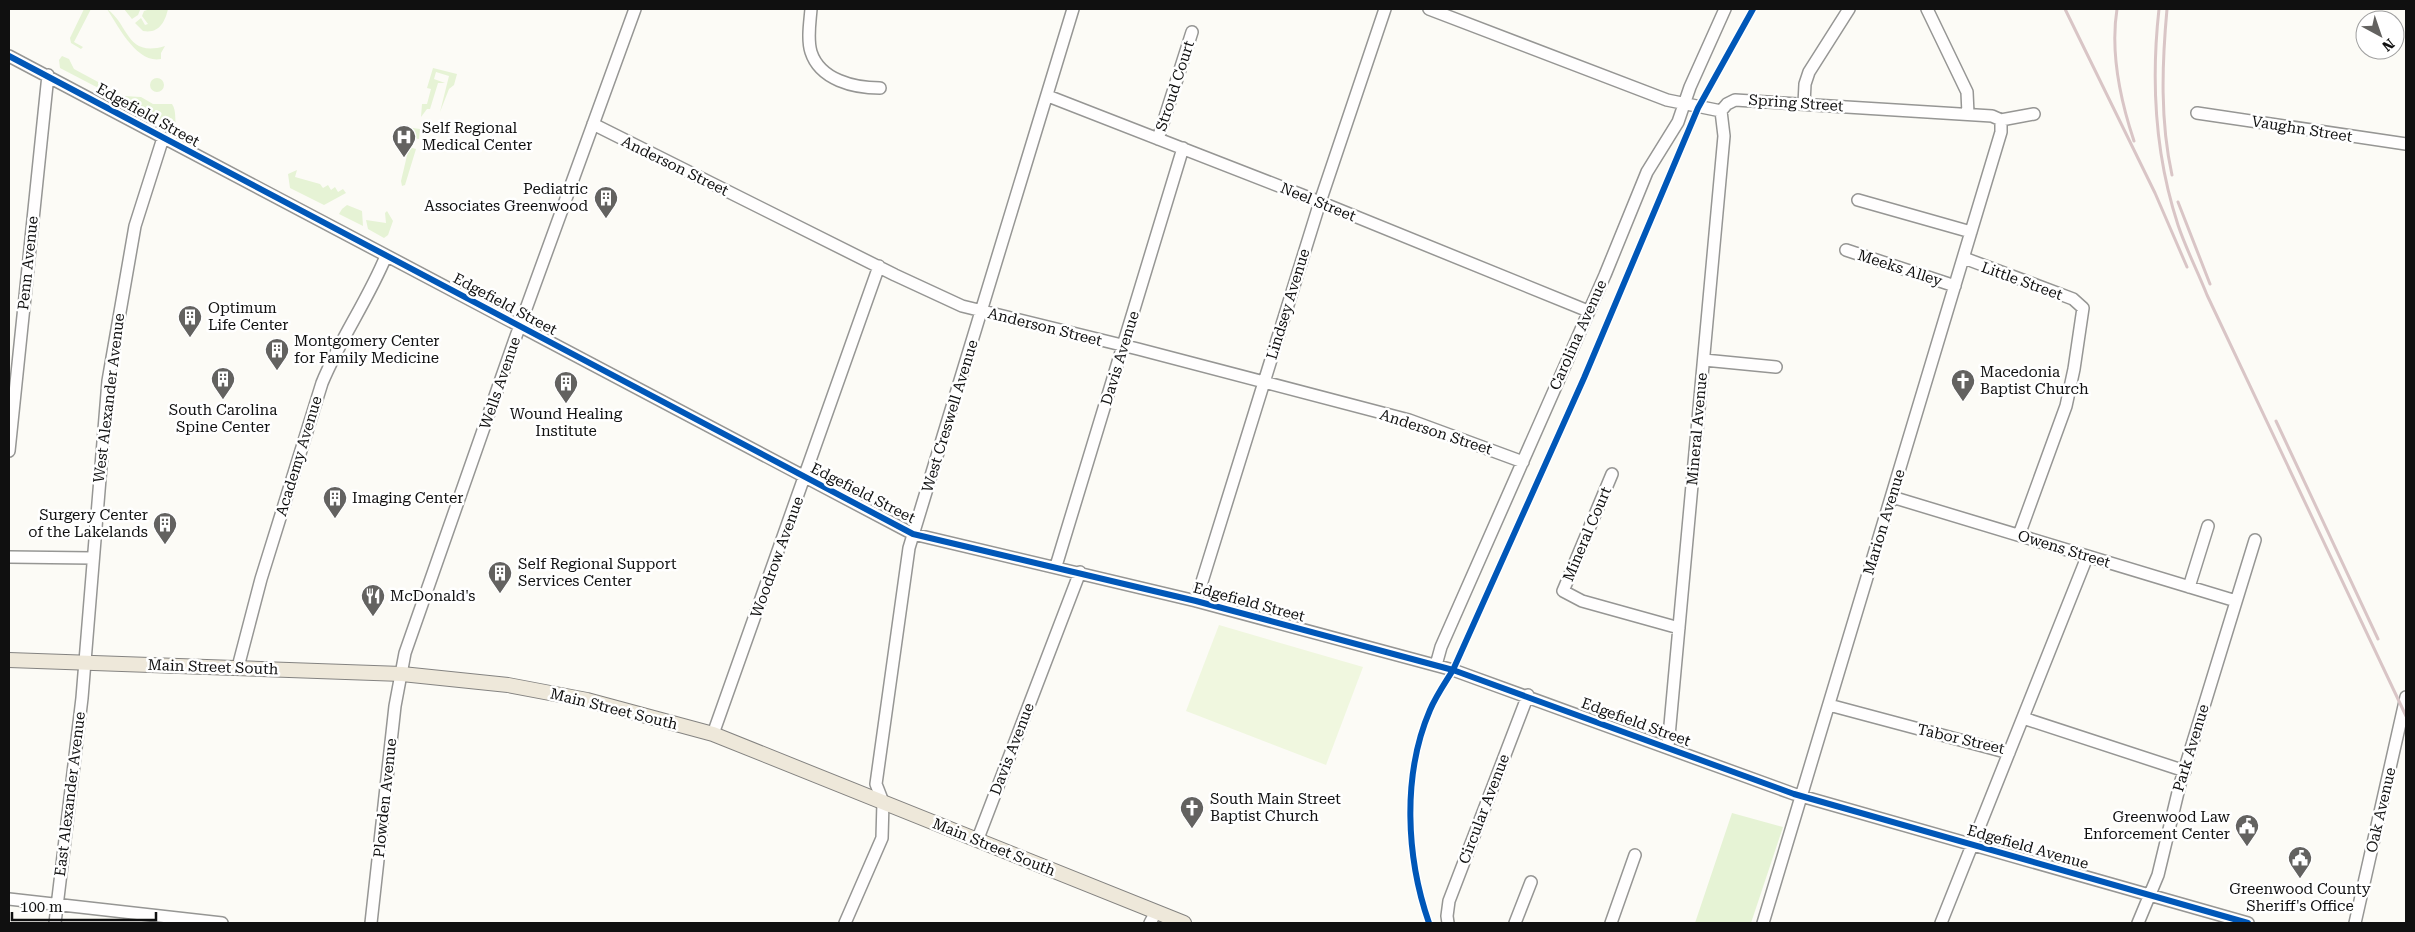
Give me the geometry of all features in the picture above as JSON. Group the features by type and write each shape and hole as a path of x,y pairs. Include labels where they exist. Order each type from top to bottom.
{"main road":[{"name":"Main Street South","path":"9,660 402,674 452,677 538,690 657,718 713,734 977,841 1153,918 1184,923"}],"street":[{"name":"Wells Avenue","path":"402,674 406,653 520,326 635,9"},
{"path":"811,9 811,50 819,64 833,77 849,85 880,88"},
{"name":"West Creswell Avenue","path":"845,923 882,838 883,802 876,784 909,548 1073,9"},
{"name":"Lindsey Avenue","path":"1196,601 1320,202 1385,9"},
{"path":"1429,9 1667,100 1721,111"},
{"name":"Carolina Avenue","path":"1436,665 1441,647 1523,462 1647,172 1674,131 1725,9"},
{"path":"1804,104 1805,84 1809,72 1849,9"},
{"path":"1927,9 1968,92 1968,114"},
{"name":"Stroud Court","path":"1158,139 1192,32"},
{"name":"Edgefield Street","path":"9,56 913,534 1056,566 1196,601 1436,665 1528,696 1801,796"},
{"name":"Penn Avenue","path":"9,451 48,75"},
{"name":"Neel Street","path":"1048,96 1320,202 1588,311"},
{"name":"Spring Street","path":"1721,111 1727,104 1735,100 1968,114 1992,116 2001,120 2034,114"},
{"name":"Mineral Avenue","path":"1668,747 1724,136 1721,111"},
{"name":"Vaughn Street","path":"2197,113 2406,144"},
{"name":"Marion Avenue","path":"1763,923 1964,258 2001,132 2001,120"},
{"name":"Anderson Street","path":"593,124 952,302 1409,420 1523,462"},
{"name":"West Alexander Avenue","path":"84,664 108,381 135,226 163,138"},
{"name":"Davis Avenue","path":"1056,566 1183,148"},
{"path":"1858,200 1971,232"},
{"name":"Meeks Alley","path":"1846,250 1955,286"},
{"name":"Academy Avenue","path":"238,667 261,579 322,383 334,353 378,276 386,256"},
{"name":"Little Street","path":"1964,258 2081,304 2084,313 2066,406 2019,535"},
{"name":"Woodrow Avenue","path":"713,734 879,266"},
{"path":"1704,360 1776,367"},
{"name":"Mineral Court","path":"1612,474 1563,591 1582,601 1679,628"},
{"name":"Owens Street","path":"1892,497 2236,601"},
{"path":"2189,587 2208,526"},
{"name":"Park Avenue","path":"2138,923 2158,875 2169,822 2255,540"},
{"path":"9,557 92,558"},
{"name":"Tabor Street","path":"1829,705 2009,754 2087,557"},
{"name":"Davis Avenue","path":"977,841 1080,572"},
{"name":"East Alexander Avenue","path":"55,923 82,698 84,664"},
{"name":"Plowden Avenue","path":"371,923 395,706 402,674"},
{"name":"Circular Avenue","path":"1448,923 1449,901 1528,696"},
{"name":"Oak Avenue","path":"2355,923 2406,697"},
{"path":"2023,718 2185,771"},
{"path":"1941,923 2009,754"},
{"name":"Edgefield Avenue","path":"1801,796 2248,923"},
{"path":"1611,923 1634,855"},
{"path":"1515,923 1531,882"},
{"path":"9,899 222,923"}],"green space":[{"path":"84,9 91,9 74,42 83,47 81,49 71,43 70,38"},
{"path":"107,9 114,15 135,44 152,48 165,46 161,53 161,59 152,59 136,50"},
{"path":"124,9 140,10 138,15 132,19"},
{"path":"168,9 163,22 157,29 143,31 135,23 141,18 145,25 148,24 142,16 144,11"},
{"path":"62,56 69,59 74,69 124,96 141,97 153,104 172,104 177,129 60,68 59,60"},
{"path":"433,68 457,74 454,85 449,89 440,112 449,76 436,72 434,79 445,83 438,83 430,109 427,109 421,117 422,104 427,104 431,89 427,88"},
{"path":"157,78 162,80 164,85 162,90 157,92 152,90 150,85 152,80"},
{"path":"406,127 420,129 419,139 406,137"},
{"path":"409,147 416,149 405,185 402,186 401,181"},
{"path":"297,170 295,177 320,184 323,188 328,185 331,190 335,187 338,192 343,189 346,193 324,205 290,188 288,174"},
{"path":"347,205 362,211 363,226 339,214"},
{"path":"387,211 393,221 388,235 384,238 368,229 366,220 386,223 385,213"},
{"path":"1219,625 1363,667 1326,765 1186,711"},
{"path":"1732,813 1783,827 1751,923 1695,923"}],"railway":[{"path":"2065,9 2155,193 2187,267"},
{"path":"2117,9 2115,42 2118,76 2124,109 2134,141"},
{"path":"2159,9 2155,63 2157,118 2164,172 2178,225 2207,295 2406,716"},
{"path":"2167,9 2163,92 2165,134 2172,175"},
{"path":"2178,202 2210,284"},
{"path":"2276,421 2378,639"}],"cycle path":[{"path":"1429,923 1421,898 1416,871 1410,816 1411,789 1421,735 1430,710 1453,670 1584,378 1698,108 1753,9"},
{"path":"9,56 913,534 1196,601 1453,670 1794,794 2248,923"}],"place":[{"name":"Self Regional Medical Center","path":"404,158"},
{"name":"Pediatric Associates Greenwood","path":"606,219"},
{"name":"Optimum Life Center","path":"190,338"},
{"name":"Montgomery Center for Family Medicine","path":"277,371"},
{"name":"South Carolina Spine Center","path":"223,400"},
{"name":"Macedonia Baptist Church","path":"1963,402"},
{"name":"Wound Healing Institute","path":"566,404"},
{"name":"Imaging Center","path":"335,519"},
{"name":"Surgery Center of the Lakelands","path":"165,545"},
{"name":"Self Regional Support Services Center","path":"500,594"},
{"name":"McDonald's","path":"373,617"},
{"name":"South Main Street Baptist Church","path":"1192,829"},
{"name":"Greenwood Law Enforcement Center","path":"2247,847"},
{"name":"Greenwood County Sheriff's Office","path":"2300,879"}]}
